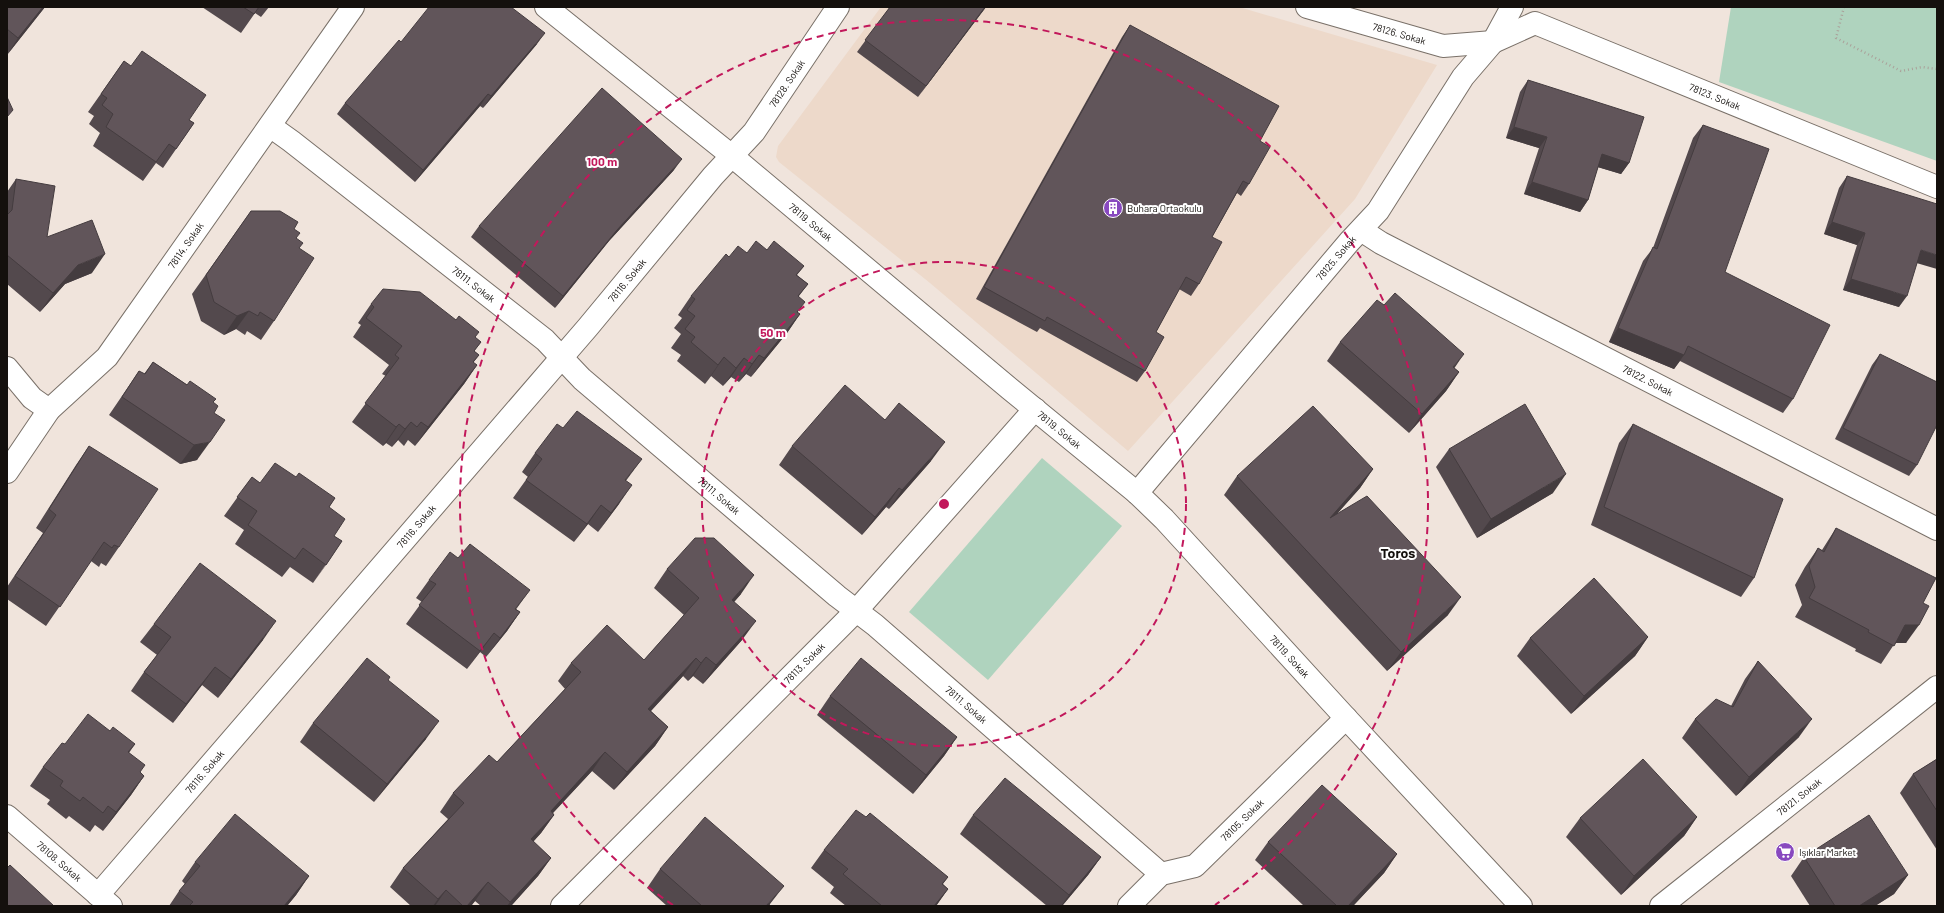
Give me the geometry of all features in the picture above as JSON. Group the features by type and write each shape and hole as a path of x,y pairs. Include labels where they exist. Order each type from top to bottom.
{"street":[{"name":"78114. Sokak","path":"7,472 49,410 107,357 353,7"},
{"name":"78119. Sokak","path":"546,7 732,156 1035,409 1137,492 1175,531 1521,906"},
{"name":"78128. Sokak","path":"732,156 754,132 838,7"},
{"name":"78126. Sokak","path":"1307,7 1443,46 1493,42"},
{"name":"78125. Sokak","path":"1137,492 1378,211 1463,76 1493,42 1512,7"},
{"name":"78123. Sokak","path":"1493,42 1535,23 1937,187"},
{"name":"78111. Sokak","path":"270,126 545,340 582,379 874,625 1161,874"},
{"name":"78116. Sokak","path":"104,900 713,176 732,156"},
{"name":"78122. Sokak","path":"1361,230 1381,244 1937,529"},
{"path":"7,368 32,398 49,410"},
{"name":"78113. Sokak","path":"562,906 856,611 1035,409"},
{"name":"78121. Sokak","path":"1661,906 1937,687"},
{"name":"78105. Sokak","path":"1161,874 1195,866 1346,718"},
{"name":"78108. Sokak","path":"7,816 104,900"},
{"path":"1129,906 1161,874"}],"path":[{"path":"1844,7 1836,38 1901,71 1922,67 1937,69"}],"shaded area":[{"path":"881,7 1239,7 1437,65 1355,199 1128,451 930,283 779,162 776,157 778,146"}],"green space":[{"path":"1731,7 1937,7 1937,161 1719,82"},
{"path":"1042,458 1122,526 988,680 909,612"}],"building":[{"path":"7,7 43,7 18,38 7,29"},
{"path":"243,7 259,7 254,14"},
{"path":"429,7 511,7 545,33 491,96 488,94 423,170 345,103 399,40 401,42"},
{"path":"890,7 985,7 926,86 865,40"},
{"name":"Buhara Ortaokulu","path":"1130,25 1279,106 1260,141 1270,147 1249,184 1243,181 1212,237 1222,242 1199,284 1186,277 1156,332 1164,337 1145,371 1047,317 1045,321 984,287"},
{"path":"142,51 206,95 189,120 194,123 176,149 169,144 156,162 106,127 113,114 102,105 107,98 101,94 124,61 131,66"},
{"path":"1528,80 1644,117 1629,163 1602,154 1588,200 1532,182 1547,137 1514,127"},
{"path":"602,88 682,159 617,230 563,296 479,226"},
{"path":"7,97 13,110 7,117"},
{"path":"1703,125 1769,149 1725,272 1830,325 1793,399 1688,346 1684,355 1618,328 1653,247 1657,249"},
{"path":"1847,176 1937,204 1937,255 1921,250 1907,296 1851,279 1865,233 1832,222"},
{"path":"16,179 55,186 47,237 92,220 105,254 78,265 53,293 7,255 7,215 12,210"},
{"path":"251,211 280,211 298,222 294,229 300,233 296,238 303,243 299,248 314,258 274,321 260,312 258,316 249,311 237,316 214,302 206,275"},
{"path":"756,241 767,250 774,241 804,266 796,275 808,284 798,296 805,302 797,312 800,314 764,358 759,355 752,364 744,358 736,368 724,357 718,365 691,342 695,337 685,329 695,316 687,310 695,299 691,296 726,254 729,257 738,246 747,253"},
{"path":"383,289 420,292 456,320 459,316 479,332 475,337 481,342 474,351 479,355 473,362 477,365 428,427 421,422 417,427 411,422 405,429 399,424 396,427 365,403 399,358 395,355 402,346 366,318 374,307 371,304"},
{"path":"1395,293 1464,354 1453,367 1459,372 1422,414 1340,342 1377,300 1384,305"},
{"path":"1880,354 1937,382 1937,425 1917,465 1843,428"},
{"path":"153,362 187,385 190,381 216,399 213,402 218,406 214,413 225,420 210,442 194,445 122,397 139,371 145,374"},
{"path":"845,385 885,420 899,403 945,442 902,490 899,488 875,517 792,446"},
{"path":"1525,404 1566,474 1491,519 1449,449"},
{"path":"1313,406 1373,469 1330,518 1367,496 1461,597 1401,652 1237,476"},
{"path":"577,411 642,459 625,480 632,485 611,513 601,505 587,524 526,480 542,459 535,453 557,424 563,428"},
{"path":"1633,424 1783,499 1754,578 1604,507"},
{"path":"89,446 158,489 119,547 114,545 112,548 104,542 60,607 15,576 56,515 49,509"},
{"path":"275,463 296,477 299,473 335,498 329,507 345,519 334,536 342,541 326,565 303,548 295,559 248,525 257,511 237,497 252,477 260,483"},
{"path":"1836,528 1936,578 1923,603 1929,606 1919,625 1905,625 1894,646 1868,632 1869,630 1809,598 1815,587 1809,566 1818,548 1824,552"},
{"path":"695,538 714,538 754,575 732,600 756,621 716,665 706,657 701,663 696,658 648,709 668,727 627,772 605,752 551,811 554,815 531,839 551,858 510,902 488,882 467,906 463,906 446,890 438,899 403,868 464,803 453,793 489,755 497,762 581,672 571,663 607,625 644,660 699,598 667,569"},
{"path":"470,544 530,590 515,609 520,612 500,638 494,633 480,651 419,605 436,584 429,580 450,552 458,558"},
{"path":"200,563 276,621 231,679 215,667 186,704 144,672 171,637 154,624"},
{"path":"1594,578 1648,637 1584,696 1530,638"},
{"path":"367,658 390,677 388,680 439,721 387,784 313,723"},
{"path":"861,658 957,737 926,775 830,696"},
{"path":"1758,661 1812,719 1749,777 1695,719 1716,699 1733,707"},
{"path":"88,714 110,731 113,727 135,744 128,752 145,765 140,772 144,776 116,812 108,806 103,813 83,797 80,801 60,786 63,781 43,767 62,743 65,744"},
{"path":"1643,759 1697,817 1634,876 1580,818"},
{"path":"1937,759 1937,811 1913,774"},
{"path":"1005,778 1101,857 1069,895 973,815"},
{"path":"1322,785 1397,854 1348,906 1337,906 1268,842"},
{"path":"856,810 866,817 870,813 948,877 942,884 948,889 934,906 882,906 843,874 848,869 824,850"},
{"path":"235,814 309,876 284,906 189,906 193,902 179,891 200,866 195,862"},
{"path":"1869,815 1908,875 1859,906 1835,906 1804,857"},
{"path":"705,817 784,886 766,906 702,906 660,869"},
{"path":"10,865 54,906 7,906 7,868"}],"place":[{"name":"Buhara Ortaokulu","path":"1113,208"},
{"name":"Işıklar Market","path":"1785,852"}],"district":[{"name":"Toros","path":"1398,552"}]}
